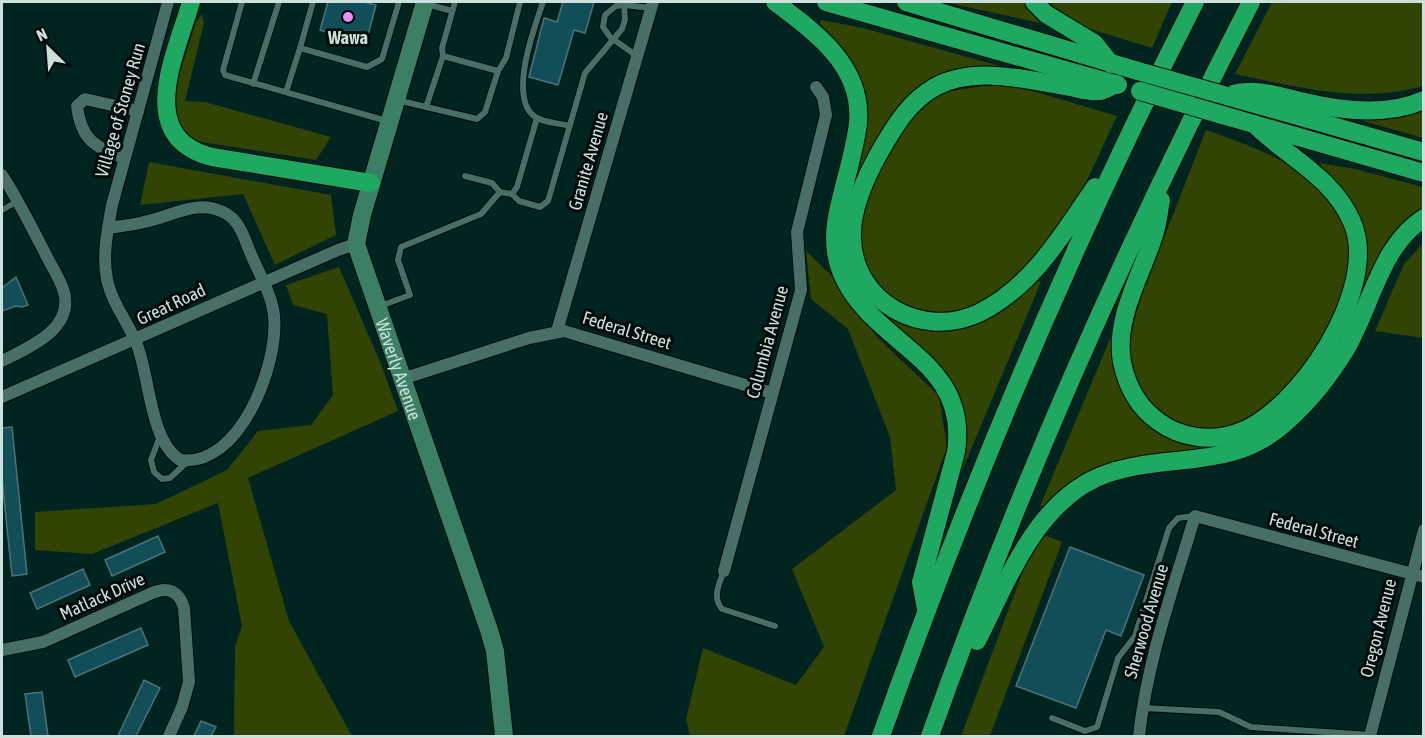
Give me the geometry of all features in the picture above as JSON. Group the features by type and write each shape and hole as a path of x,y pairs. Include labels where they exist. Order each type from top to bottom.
{"highway":[{"path":"191,2 165,104 172,132 181,143 195,152 212,157 371,183"},
{"path":"775,2 831,48 844,65 858,104 854,143 835,229 835,252 842,274 855,297 874,318 931,370 955,405 960,430 956,452 921,582 926,610"},
{"path":"826,2 1424,172"},
{"path":"906,2 1111,64 1424,152"},
{"path":"1034,2 1046,14 1094,43 1111,64"},
{"path":"1184,23 1190,2"},
{"path":"881,736 926,610 972,492 1045,318 1126,141 1195,2"},
{"path":"931,734 1038,460 1167,172 1251,2"},
{"path":"1233,37 1260,2"},
{"path":"1117,84 1098,92 1022,78 976,76 937,86 918,98 889,135 876,158 858,202 852,236 855,258 862,278 883,303 908,318 929,322 949,322 978,313 1014,289 1048,255 1126,141"},
{"path":"1227,96 1248,89 1309,103 1353,109 1395,108 1424,100"},
{"path":"1167,172 1155,232 1127,311 1122,360 1127,381 1137,401 1152,417 1169,429 1188,436 1207,438 1227,436 1248,429 1266,417 1312,368 1346,309 1358,265 1356,233 1342,203 1311,170 1275,145 1254,124"},
{"path":"931,734 1011,571 1043,522 1063,501 1084,485 1107,473 1131,467 1238,452 1262,441 1282,426 1300,410 1332,371 1346,348 1392,252 1405,233 1424,218"}],"street":[{"name":"Village of Stoney Run","path":"168,2 124,158 108,228 106,278 135,340 161,435 172,455 188,461"},
{"path":"356,244 422,5"},
{"name":"Granite Avenue","path":"557,331 652,5"},
{"name":"Columbia Avenue","path":"724,571 801,290 796,232 802,203 826,124 826,106 816,87"},
{"path":"124,158 96,148 79,122 77,106 85,99 138,111"},
{"path":"2,175 18,201 64,292 65,305 62,317 46,338 2,361"},
{"path":"108,228 145,222 193,208 213,208 236,219 272,307 274,328 272,351 258,396 239,430 217,451 199,460 188,461"},
{"name":"Great Road","path":"2,397 262,282 356,244"},
{"name":"Waverly Avenue","path":"356,244 489,630 495,651 504,736"},
{"name":"Federal Street","path":"402,379 441,364 557,331 574,332 772,393"},
{"name":"Federal Street","path":"1195,516 1424,577"},
{"name":"Sherwood Avenue","path":"1139,736 1151,664 1195,516"},
{"name":"Oregon Avenue","path":"1370,736 1410,573 1424,530"},
{"name":"Matlack Drive","path":"2,650 32,646 152,593 164,589 172,590 182,598 184,608 189,682 185,701 169,736"}],"lane":[{"path":"242,2 223,72 226,76 390,122"},
{"path":"253,84 279,2"},
{"path":"286,92 313,2"},
{"path":"300,48 364,67 375,65 384,56 399,2"},
{"path":"426,107 443,56 442,48 454,2"},
{"path":"396,100 472,119 479,118 485,112 498,70 506,58 520,2"},
{"path":"543,2 523,76 526,103 537,118 569,126"},
{"path":"637,57 613,40 603,27 605,15 624,3 652,5"},
{"path":"465,176 492,183 500,192 512,194 519,201 546,206 585,73 624,25 624,3"},
{"path":"422,5 452,11"},
{"path":"443,56 498,70"},
{"path":"512,194 517,187 537,118"},
{"path":"377,307 410,295 398,260 401,248 481,214 500,192"},
{"path":"2,210 18,201"},
{"path":"161,435 152,460 153,472 162,479 170,478 188,461"},
{"path":"1052,718 1085,731 1097,727 1118,658 1135,636 1169,528 1178,518 1195,516"},
{"path":"724,571 716,593 717,603 722,609 775,626"},
{"path":"1142,708 1219,712 1251,727 1370,736"}],"green space":[{"path":"944,2 1023,2 1040,23"},
{"path":"1047,2 1172,2 1152,48 1084,27"},
{"path":"1272,2 1423,2 1423,86 1376,94 1352,94 1329,92 1235,74"},
{"path":"202,14 204,23 185,101 205,102 331,137 316,160 189,140 174,111 174,91 196,22"},
{"path":"821,20 863,28 1018,71 972,71 952,74 933,80 915,91 900,106 873,146 853,194 848,219 846,242 849,263 859,285 868,297 886,313 912,326 932,329 960,327 982,319 1038,281 1041,282 960,476 966,421 960,397 948,376 930,357 871,305 855,285 844,262 841,246 842,223 864,125 864,106 852,69 820,23"},
{"path":"983,86 1016,86 1117,116 1070,212 1036,257 1003,288 985,300 966,309 946,313 925,312 895,300 868,272 862,257 863,215 869,192 890,147 919,110 946,93"},
{"path":"1423,109 1423,138 1345,116"},
{"path":"1206,130 1271,156 1311,179 1340,216 1348,235 1351,255 1344,295 1336,315 1313,353 1286,388 1264,408 1240,424 1211,431 1195,430 1180,425 1153,407 1135,381 1130,350 1140,299"},
{"path":"149,162 331,195 336,235 275,265 243,194 140,205"},
{"path":"1320,163 1355,169 1423,187 1423,210 1409,219 1388,243 1345,336 1312,387 1285,416 1252,439 1222,450 1123,461 1099,469 1077,481 1055,500 1045,506 1040,506 1120,315 1116,359 1125,391 1144,420 1175,439 1211,445 1242,439 1265,426 1288,408 1309,384 1328,358 1344,329 1356,300 1364,271 1363,231 1352,209 1331,182"},
{"path":"1423,243 1423,338 1375,331 1404,264"},
{"path":"806,251 831,275 878,338 939,396 947,447 844,736 690,736 686,719 703,648 796,685 824,647 792,569 896,490 890,437 848,329 811,299"},
{"path":"339,267 381,364 398,411 248,478 289,621 352,736 234,736 235,647 242,626 218,503 92,554 35,550 35,512 156,504 227,470 258,431 311,425 333,395 327,314 293,305 286,285"},
{"path":"1042,534 1062,542 990,736 961,736 1027,560"}],"building":[{"name":"Wawa","path":"328,2 363,2 376,5 366,42 345,36 345,39 320,30"},
{"path":"563,2 594,2 585,33 574,30 558,85 529,77 544,18 557,22"},
{"path":"16,277 28,305 2,311 2,288"},
{"path":"12,427 27,574 12,576 2,479 2,428"},
{"path":"158,536 165,552 112,576 105,560"},
{"path":"1070,547 1144,575 1121,636 1106,630 1076,708 1016,686"},
{"path":"83,569 90,585 37,609 30,593"},
{"path":"141,628 148,645 75,677 68,660"},
{"path":"144,680 160,688 136,736 118,736"},
{"path":"42,692 48,736 31,736 25,694"},
{"path":"201,721 216,727 211,736 194,736"}],"place":[{"name":"Wawa","path":"348,17"}]}
